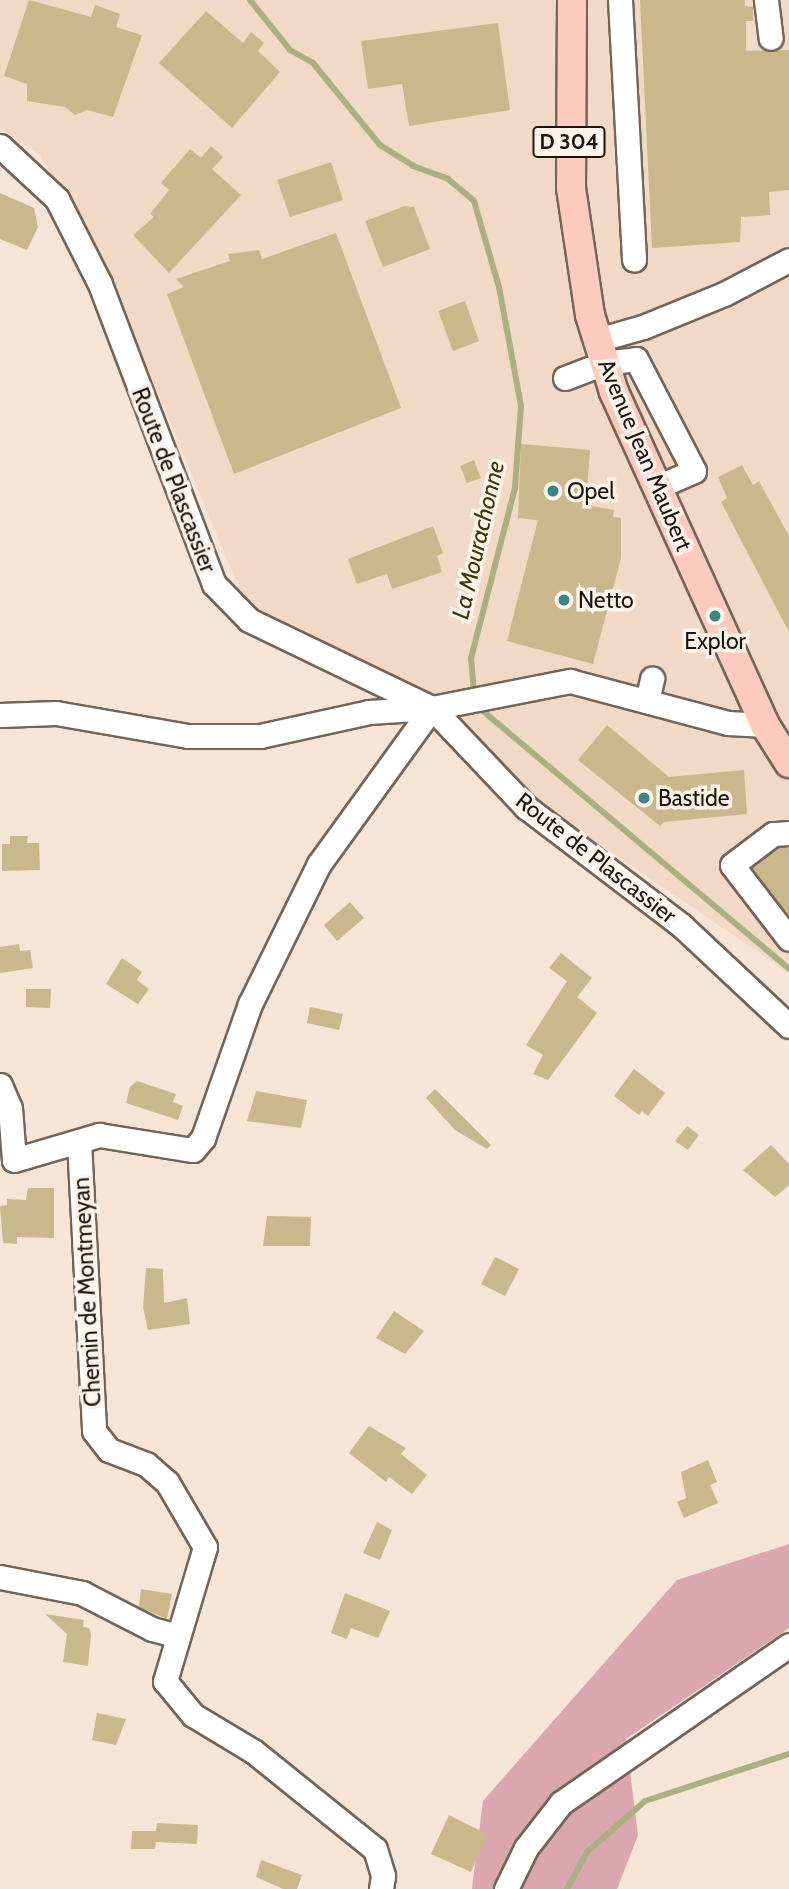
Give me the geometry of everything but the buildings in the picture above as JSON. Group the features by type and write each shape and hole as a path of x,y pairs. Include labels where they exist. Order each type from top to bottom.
{"main road":[{"name":"Avenue Jean Maubert","path":"572,0 571,188 583,283 601,351 657,487 765,724 789,763"}],"street":[{"path":"620,0 634,260"},
{"path":"766,0 771,38"},
{"name":"Route de Plascassier","path":"0,146 57,200 100,284 214,584 249,620 432,708 526,807 682,926 789,1026"},
{"path":"565,378 601,351 643,327 724,294 789,260"},
{"path":"601,351 636,359 694,471 657,487"},
{"path":"646,701 652,678"},
{"path":"0,715 56,713 188,736 260,736 369,712 432,708 570,681 728,723 765,724"},
{"path":"79,1142 99,1135 183,1151 193,1150 203,1138 250,1004 319,864 432,708"},
{"path":"789,834 773,834 732,865 789,939"},
{"name":"Chemin de Montmeyan","path":"0,1085 10,1108 7,1161 79,1142 94,1431 109,1450 146,1464 167,1482 205,1547 164,1681 178,1702 253,1751 375,1849 383,1876 381,1889"},
{"path":"0,1577 82,1593 152,1629 178,1636"},
{"path":"506,1889 541,1826 569,1796 789,1645"}],"shaded area":[{"path":"0,0 789,0 789,973 245,603 103,260 40,155 0,128"},
{"path":"789,1544 789,1628 626,1739 638,1835 617,1889 472,1889 483,1801 677,1580"}],"waterway":[{"name":"La Mourachonne","path":"250,0 290,50 313,63 380,145 413,166 448,179 474,201 499,287 521,406 515,488 471,658 474,696"},
{"name":"La Mourachonne","path":"477,706 789,969"},
{"name":"La Mourachonne","path":"567,1889 587,1852 645,1801 789,1754"}],"place":[{"name":"Opel","path":"553,491"},
{"name":"Netto","path":"564,600"},
{"name":"Explor","path":"715,616"},
{"name":"Bastide","path":"644,798"}]}
